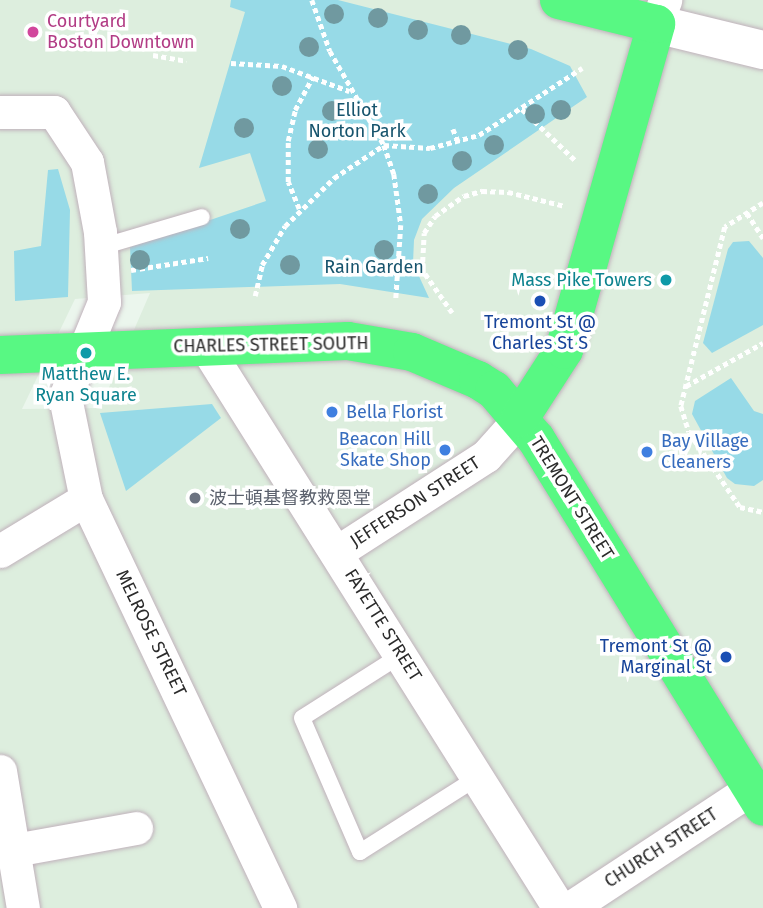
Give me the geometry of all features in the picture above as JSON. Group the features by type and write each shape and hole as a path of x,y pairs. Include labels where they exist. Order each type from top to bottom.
{"main road":[{"path":"559,0 660,12 763,50"},
{"name":"TREMONT STREET","path":"660,12 564,350 520,418 759,794"},
{"name":"CHARLES STREET SOUTH","path":"0,355 204,344 348,341 412,352 478,380 520,418"}],"street":[{"name":"MELROSE STREET","path":"0,112 54,112 87,162 101,247 104,302 65,397 86,499 279,908"},
{"name":"FAYETTE STREET","path":"204,344 559,908"},
{"name":"JEFFERSON STREET","path":"337,552 486,456 520,418"},
{"path":"0,551 86,499"},
{"path":"0,771 23,908"},
{"name":"CHURCH STREET","path":"570,908 759,794"},
{"path":"14,850 136,828"}],"lane":[{"path":"101,247 202,217"},
{"path":"401,655 302,718 360,852 478,777"}],"path":[{"path":"312,0 350,91 384,145 399,196 396,298"},
{"path":"153,55 186,61"},
{"path":"231,63 270,64 313,76 350,91"},
{"path":"255,296 262,265 299,209 334,178 384,145 430,148 459,143 522,109 582,68"},
{"path":"299,209 288,182 288,141 295,110 313,76"},
{"path":"522,109 577,162"},
{"path":"453,129 459,143"},
{"path":"452,313 422,270 424,233 435,216 464,196 482,191 508,192 565,206"},
{"path":"763,203 725,227 681,406 689,432 740,507 763,511"},
{"path":"747,213 763,238"},
{"path":"123,271 208,258"},
{"path":"686,386 763,343"}],"green space":[{"name":"Elliot Norton Park","path":"231,0 338,0 531,49 570,66 587,97 454,188 422,219 414,240 413,263 429,298 340,284 132,291 130,247 266,201 250,153 199,168 245,12 230,7"},
{"path":"58,169 70,210 68,297 15,301 14,251 41,246 48,170"},
{"path":"749,241 763,258 763,325 712,353 703,343 728,249 733,242"},
{"path":"731,378 754,411 763,414 763,480 754,486 735,484 727,478 692,414 695,401"},
{"path":"212,404 221,418 126,491 100,413"}],"shaded area":[{"name":"Matthew E. Ryan Square","path":"150,293 100,408 22,409 75,299"}],"place":[{"name":"Courtyard Boston Downtown","path":"33,32"},
{"name":"Mass Pike Towers","path":"666,280"},
{"name":"Tremont St @ Charles St S","path":"540,301"},
{"name":"Matthew E. Ryan Square","path":"86,353"},
{"name":"Bella Florist","path":"332,412"},
{"name":"Beacon Hill Skate Shop","path":"445,450"},
{"name":"Bay Village Cleaners","path":"647,452"},
{"name":"波士頓基督教救恩堂","path":"195,498"},
{"name":"Tremont St @ Marginal St","path":"726,657"}],"park label":[{"name":"Rain Garden","path":"374,267"}]}
